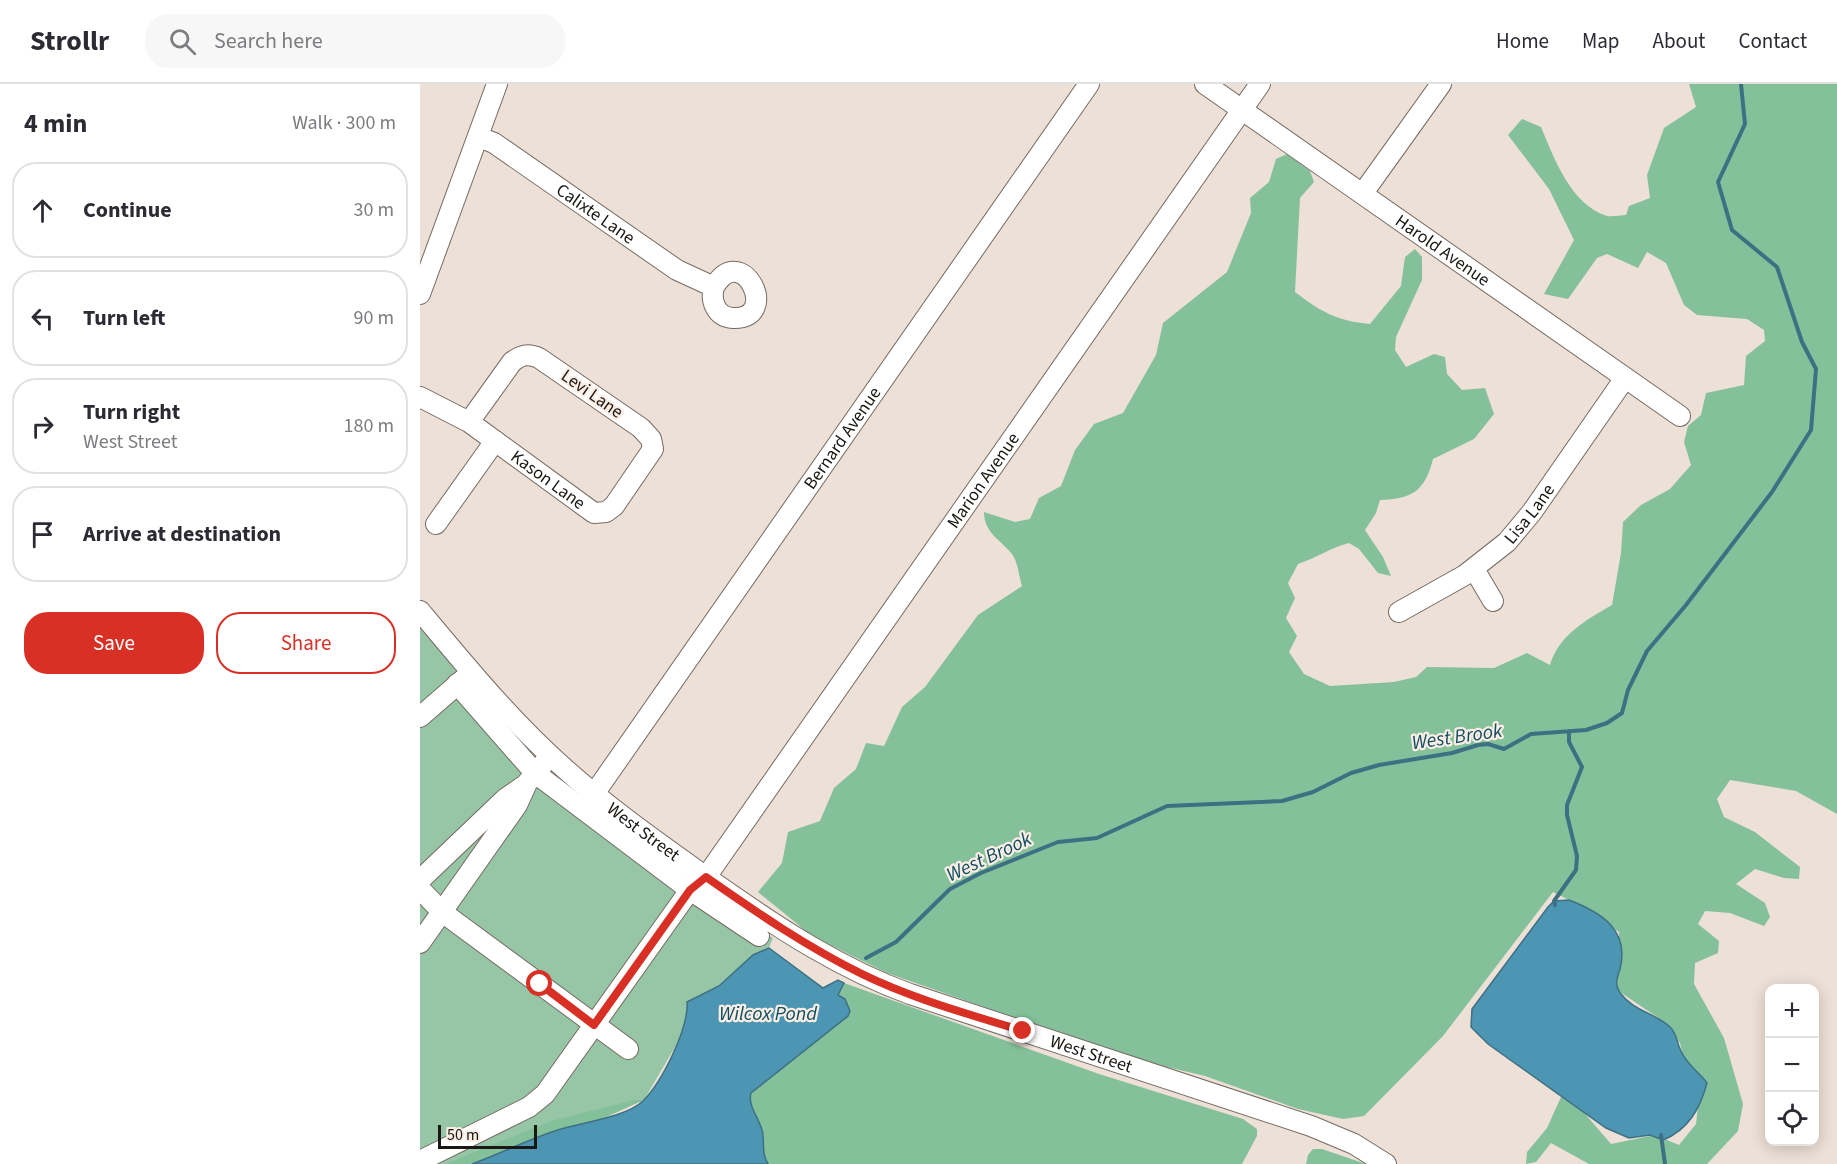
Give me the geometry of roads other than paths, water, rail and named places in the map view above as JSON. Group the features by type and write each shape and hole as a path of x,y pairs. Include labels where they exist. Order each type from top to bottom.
{"street":[{"path":"420,294 497,84"},
{"name":"Bernard Avenue","path":"594,794 1089,84"},
{"name":"Harold Avenue","path":"1205,84 1680,416"},
{"name":"Marion Avenue","path":"420,1161 538,1101 690,890 706,877 1260,84"},
{"path":"1363,193 1441,84"},
{"name":"Calixte Lane","path":"479,137 494,143 677,270 714,287"},
{"name":"Levi Lane","path":"469,422 517,359 530,355 548,364 640,428 651,439 653,450 648,461 614,506 603,513"},
{"name":"Lisa Lane","path":"1399,612 1474,569 1519,530 1624,378"},
{"name":"Kason Lane","path":"420,397 469,422 584,508 603,513"},
{"name":"Kason Lane","path":"436,524 495,441"},
{"path":"1474,569 1493,601"},
{"name":"West Street","path":"420,611 551,756 594,794 706,877 821,953 885,984 1311,1126 1354,1144 1386,1164"},
{"path":"420,717 473,672"},
{"path":"457,684 531,778 759,936"},
{"path":"420,880 505,799 531,778 551,756"},
{"path":"420,943 517,805 531,778"},
{"path":"420,889 442,912 628,1049"}],"water":[{"path":"1569,900 1591,910 1610,924 1621,943 1622,955 1617,988 1626,1000 1670,1027 1684,1056 1707,1083 1692,1118 1679,1131 1663,1140 1650,1135 1629,1138 1606,1128 1488,1044 1471,1027 1472,1009 1548,907 1554,901"},
{"name":"Wilcox Pond","path":"769,948 823,988 838,980 844,983 838,995 845,999 850,1011 848,1016 751,1093 751,1104 762,1130 764,1153 768,1164 472,1164 570,1126 616,1115 636,1107 658,1081 673,1054 684,1026 687,1002 719,986 753,955"}],"waterway":[{"name":"West Brook","path":"866,958 896,942 950,889 981,873 1058,842 1097,838 1167,806 1282,801 1313,792 1351,773 1379,765 1452,753 1478,745 1488,744 1504,749 1531,734 1586,730 1607,723 1622,713 1628,690 1647,651 1686,605 1772,492 1811,430 1816,369 1802,342 1777,267 1732,230 1718,182 1745,124 1741,84"},
{"path":"1555,905 1554,901 1576,870 1577,856 1567,815 1567,805 1582,767 1569,742 1569,731"},
{"path":"1661,1135 1665,1164"}]}
